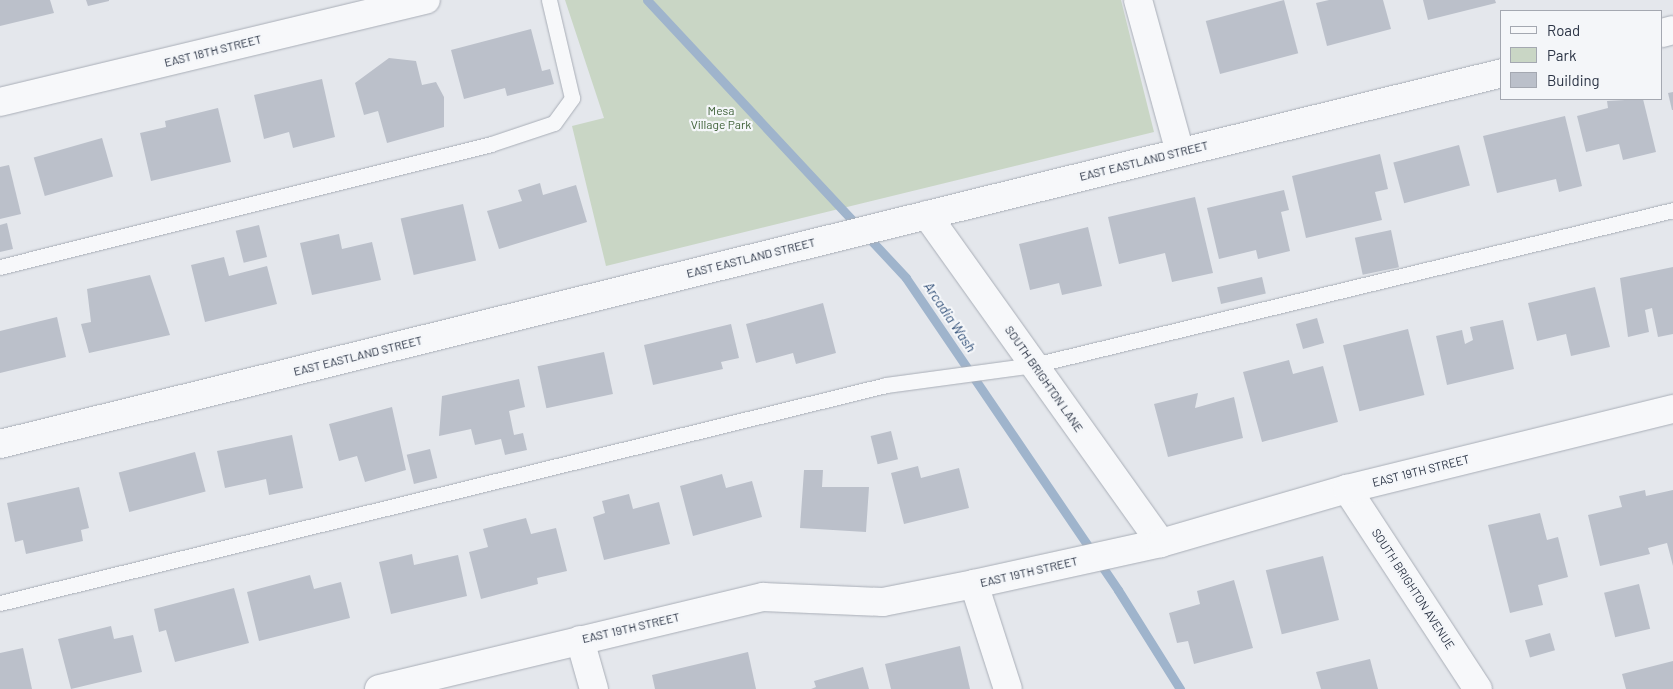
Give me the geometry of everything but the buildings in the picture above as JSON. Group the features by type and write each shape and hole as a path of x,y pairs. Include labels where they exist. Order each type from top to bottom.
{"street":[{"name":"EAST 18TH STREET","path":"0,102 426,0"},
{"path":"1138,0 1180,152"},
{"name":"EAST EASTLAND STREET","path":"0,444 1500,73"},
{"name":"SOUTH BRIGHTON LANE","path":"927,215 1161,543"},
{"name":"EAST 19TH STREET","path":"379,689 762,597 883,602 974,584 1161,543 1347,489 1673,409"},
{"name":"SOUTH BRIGHTON AVENUE","path":"1347,489 1478,689"},
{"path":"974,584 1008,689"},
{"path":"580,640 594,689"}],"lane":[{"path":"0,267 491,144 554,123 572,98 549,0"},
{"path":"0,603 886,385 1034,365 1673,210"}],"green space":[{"name":"Mesa Village Park","path":"565,0 1121,0 1154,132 606,266 572,126 604,118"}],"waterway":[{"name":"Arcadia Wash","path":"647,0 906,278 1118,590 1180,689"}]}
